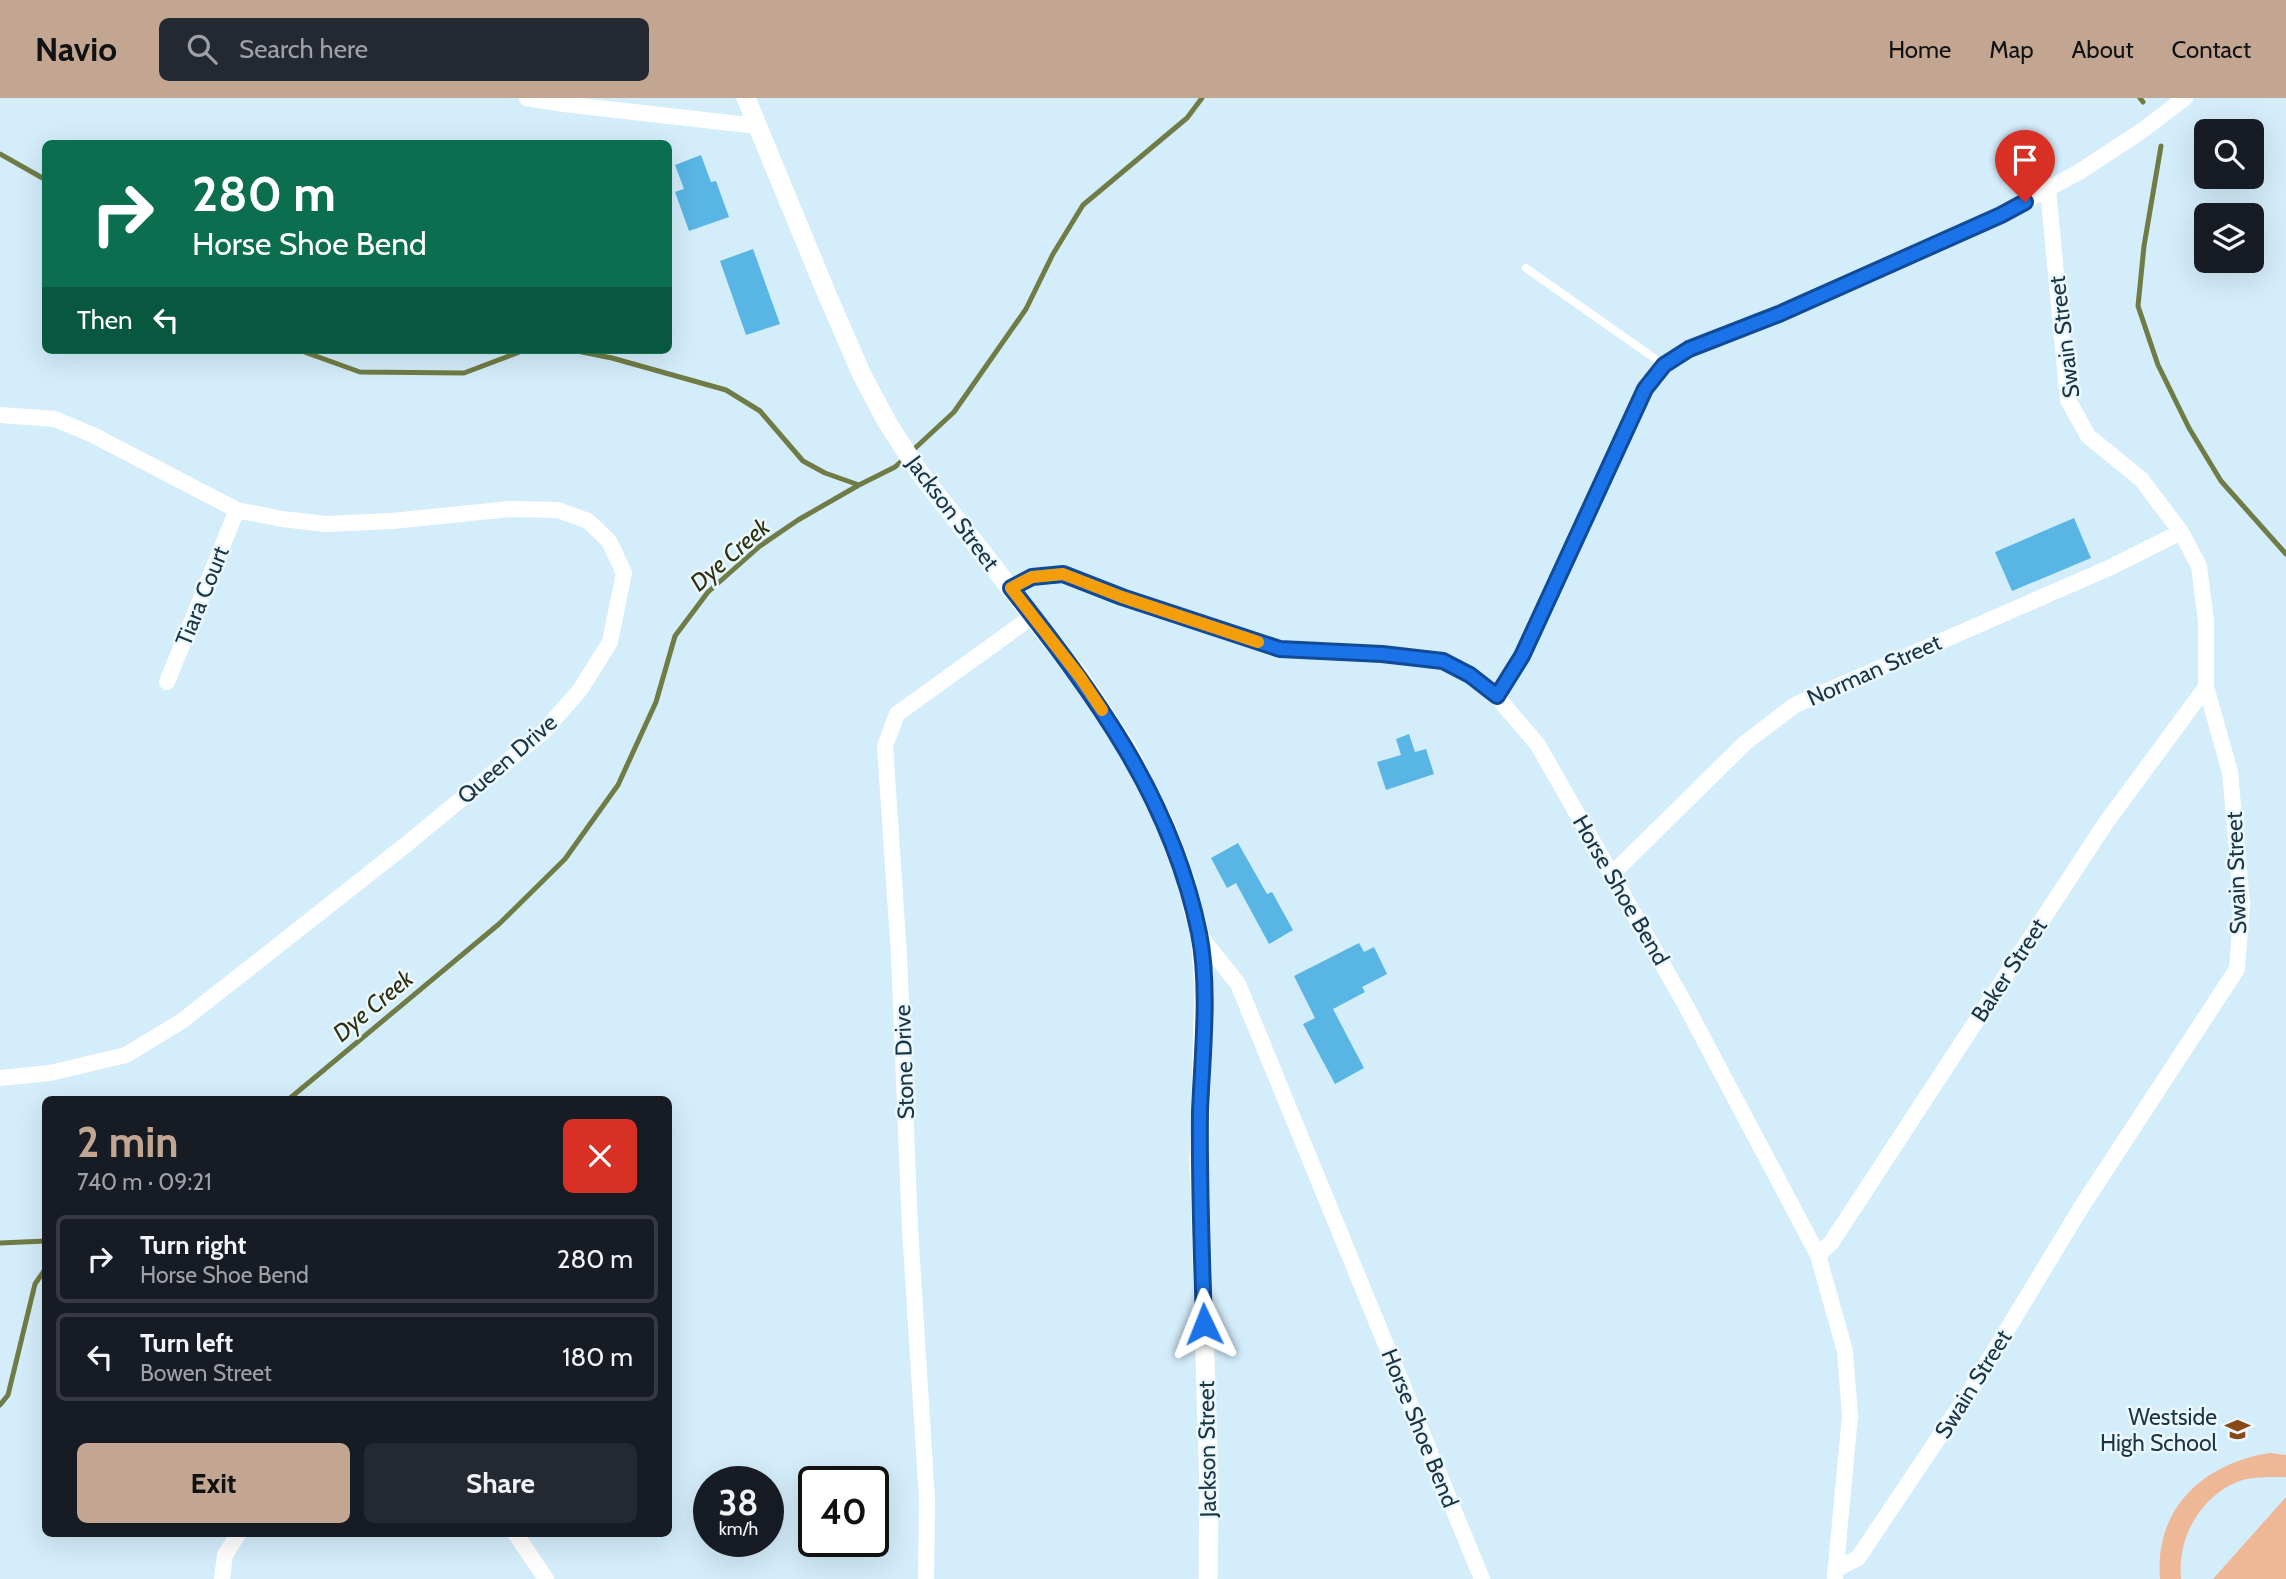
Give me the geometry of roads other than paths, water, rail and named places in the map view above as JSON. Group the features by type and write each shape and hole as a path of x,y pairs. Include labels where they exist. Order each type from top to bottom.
{"street":[{"path":"527,98 757,126"},
{"name":"Jackson Street","path":"746,98 862,375 887,422 919,472 1080,677 1128,750 1165,824 1185,878 1200,936 1204,987 1199,1161 1209,1489 1208,1579"},
{"path":"1497,696 1522,656 1645,389 1664,365 1689,349 1779,314 2001,215 2079,172 2185,98"},
{"name":"Swain Street","path":"1835,1574 1858,1558 1970,1391 2082,1206 2237,969 2242,905 2230,772 2206,687 2206,621 2199,566 2181,532 2141,479 2088,436 2068,400 2048,189"},
{"name":"Queen Drive","path":"0,415 55,419 93,435 236,510 326,524 392,521 510,509 558,510 588,522 609,541 624,573 610,642 580,690 543,732 403,847 182,1021 126,1055 50,1073 0,1078"},
{"name":"Tiara Court","path":"167,682 236,510"},
{"name":"Norman Street","path":"1612,874 1745,743 1795,705 2111,567 2181,532"},
{"name":"Horse Shoe Bend","path":"1011,588 1032,577 1063,574 1122,597 1280,649 1382,654 1443,661 1470,675 1497,696 1538,745 1685,1004 1818,1255 1845,1351 1850,1416 1835,1574"},
{"name":"Stone Drive","path":"926,1579 927,1499 910,1229 900,956 885,747 897,714 1033,616"},
{"name":"Baker Street","path":"1818,1255 1831,1243 2105,824 2206,687"},
{"name":"Horse Shoe Bend","path":"1200,936 1238,984 1482,1579"},
{"path":"222,1579 225,1555 236,1537"},
{"path":"518,1537 546,1579"}],"lane":[{"path":"1526,268 1664,365"}],"waterway":[{"name":"Dye Creek","path":"912,451 954,412 1026,309 1053,254 1083,205 1187,118 1202,98"},
{"path":"2140,98 2143,102"},
{"path":"2161,146 2144,246 2138,306 2158,365 2189,428 2221,481 2286,554"},
{"path":"0,154 42,178"},
{"path":"310,354 360,372 464,373 514,354"},
{"path":"592,354 726,390 760,411 803,461 825,473 859,485"},
{"name":"Dye Creek","path":"293,1096 499,924 565,859 618,785 656,702 675,636 708,592 760,546 798,520 895,467 905,458"},
{"path":"0,1243 42,1241"},
{"name":"Dye Creek","path":"0,1405 8,1395 35,1284 42,1274"}],"place":[{"name":"Westside High School","path":"2237,1430"}]}
